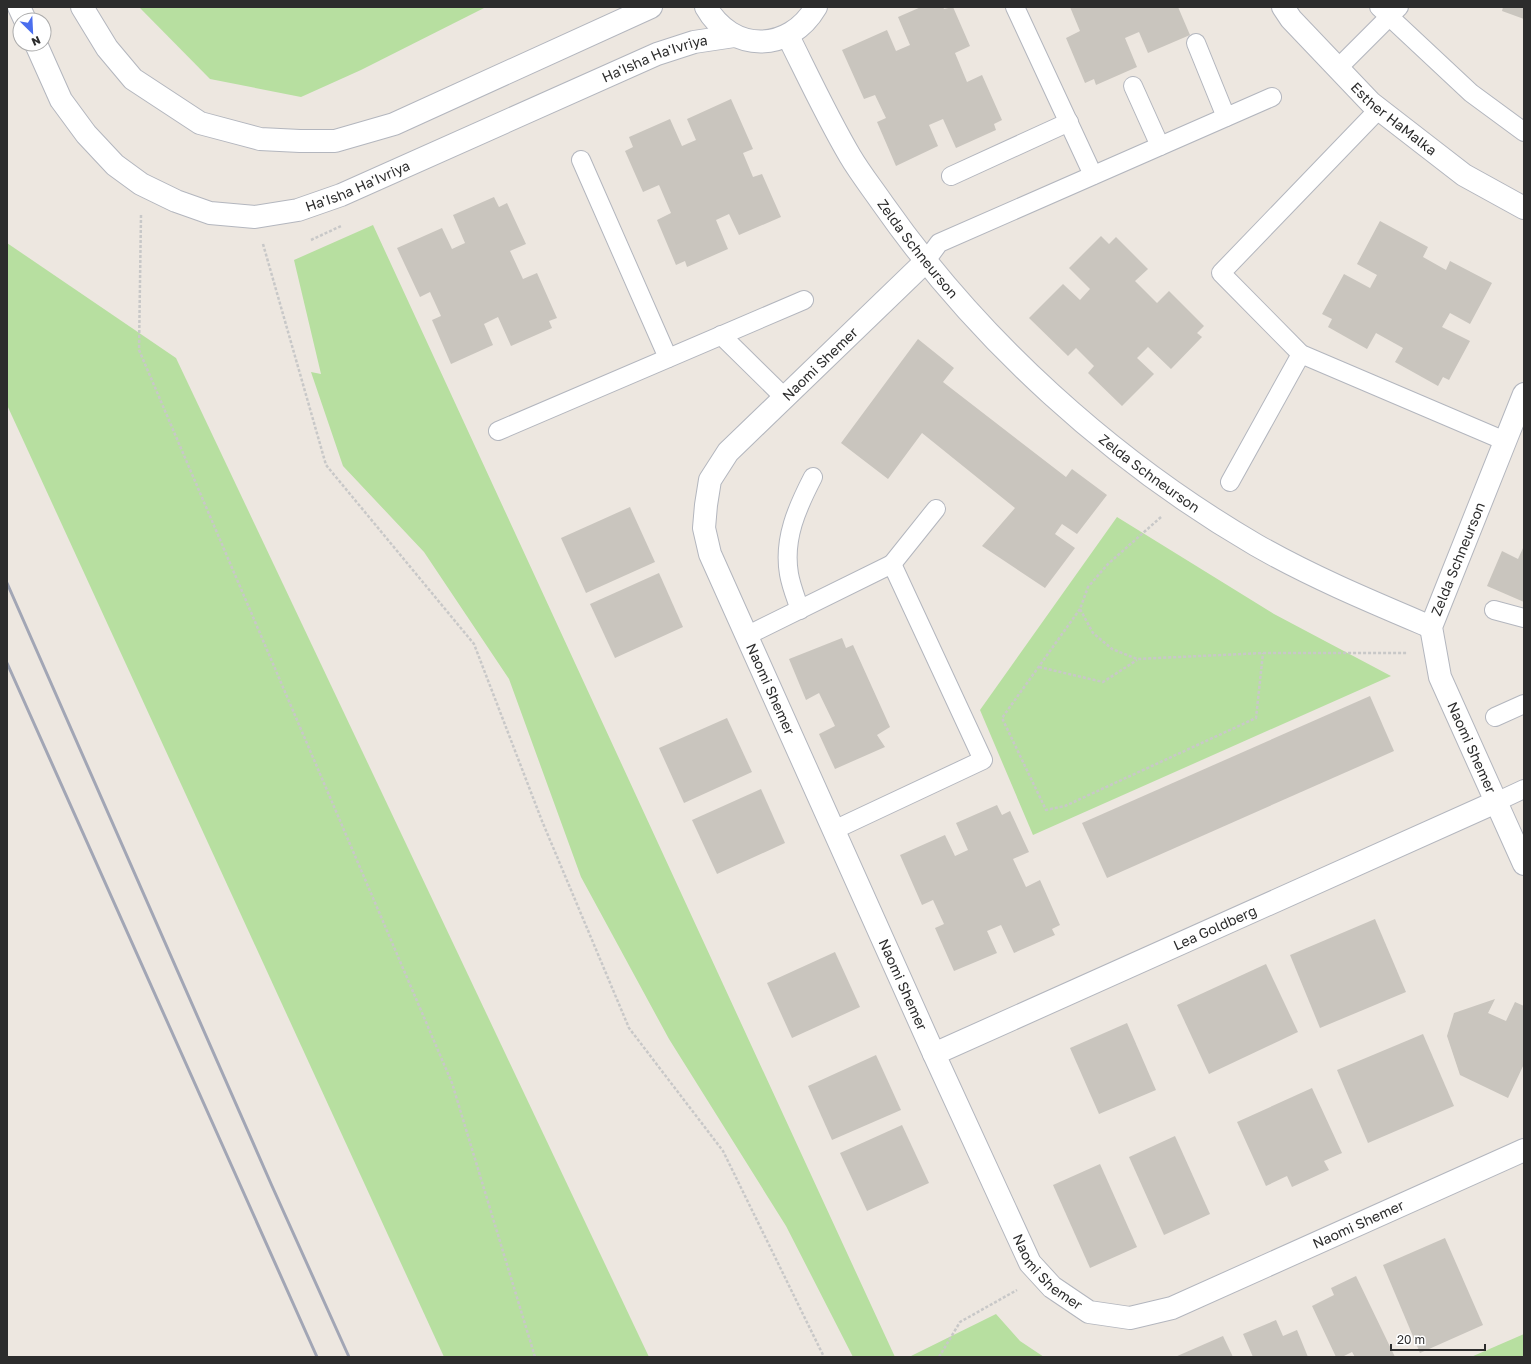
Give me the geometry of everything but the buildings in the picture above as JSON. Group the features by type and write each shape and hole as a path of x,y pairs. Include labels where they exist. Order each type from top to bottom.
{"street":[{"path":"82,7 107,48 133,79 200,123 260,139 335,141 394,124 651,7"},
{"path":"706,7 720,26 734,36 752,42 770,42 788,36 804,24 816,7"},
{"name":"Esther HaMalka","path":"1283,7 1291,19 1379,109 1464,175 1524,208"},
{"name":"Ha'Isha Ha'Ivriya","path":"40,52 61,100 86,134 115,166 141,184 176,202 210,213 255,217 298,210 341,195 657,54 694,42 734,36"},
{"name":"Zelda Schneurson","path":"788,36 850,157 925,262 956,299 1030,373 1087,425 1181,498 1271,553 1340,588 1431,627 1524,394"},
{"name":"Naomi Shemer","path":"925,262 728,452 710,480 704,528 710,554 748,635 934,1054 1030,1263 1052,1287 1089,1312 1130,1318 1172,1308 1524,1150"},
{"name":"Naomi Shemer","path":"1431,627 1434,653 1440,677 1524,864"},
{"name":"Lea Goldberg","path":"934,1054 1496,802"}],"lane":[{"path":"1015,7 1094,175"},
{"path":"1338,68 1388,11 1471,93 1524,132"},
{"path":"1196,43 1226,117"},
{"path":"1133,86 1160,146"},
{"path":"925,262 939,243 1272,97"},
{"path":"1379,109 1221,273 1301,354 1505,441"},
{"path":"951,176 1069,122"},
{"path":"581,160 668,358"},
{"path":"498,431 804,300"},
{"path":"721,335 785,398"},
{"path":"1230,482 1301,354"},
{"path":"800,610 789,574 788,542 796,510 813,477"},
{"path":"748,635 892,564 936,509"},
{"path":"834,830 983,760 892,564"},
{"path":"1494,610 1524,618"},
{"path":"1495,718 1524,704"},
{"path":"1496,802 1524,789"}],"path":[{"path":"141,184 139,350 452,1083 535,1357"},
{"path":"255,217 326,465 474,644 542,821 629,1028 723,1150 824,1357"},
{"path":"1181,498 1108,564 1088,587 1080,609 1002,718 1046,810 1065,806 1256,718 1262,653"},
{"path":"1080,609 1093,633 1112,650 1137,659 1262,653 1434,653"},
{"path":"1039,667 1103,682 1137,659"},
{"path":"939,1357 960,1322 1042,1276"}],"green space":[{"path":"139,7 486,7 361,70 301,97 210,79"},
{"path":"373,225 895,1357 853,1357 786,1226 669,1039 581,877 509,679 424,552 343,466 311,372 321,374 294,260"},
{"path":"7,243 176,358 649,1357 444,1357 7,405"},
{"path":"1117,517 1274,614 1391,676 1033,835 980,710"},
{"path":"996,1314 1020,1341 1044,1357 909,1357"},
{"path":"1524,1334 1524,1357 1471,1357"}],"railway":[{"path":"7,583 272,1186 349,1357"},
{"path":"7,663 317,1357"}]}
